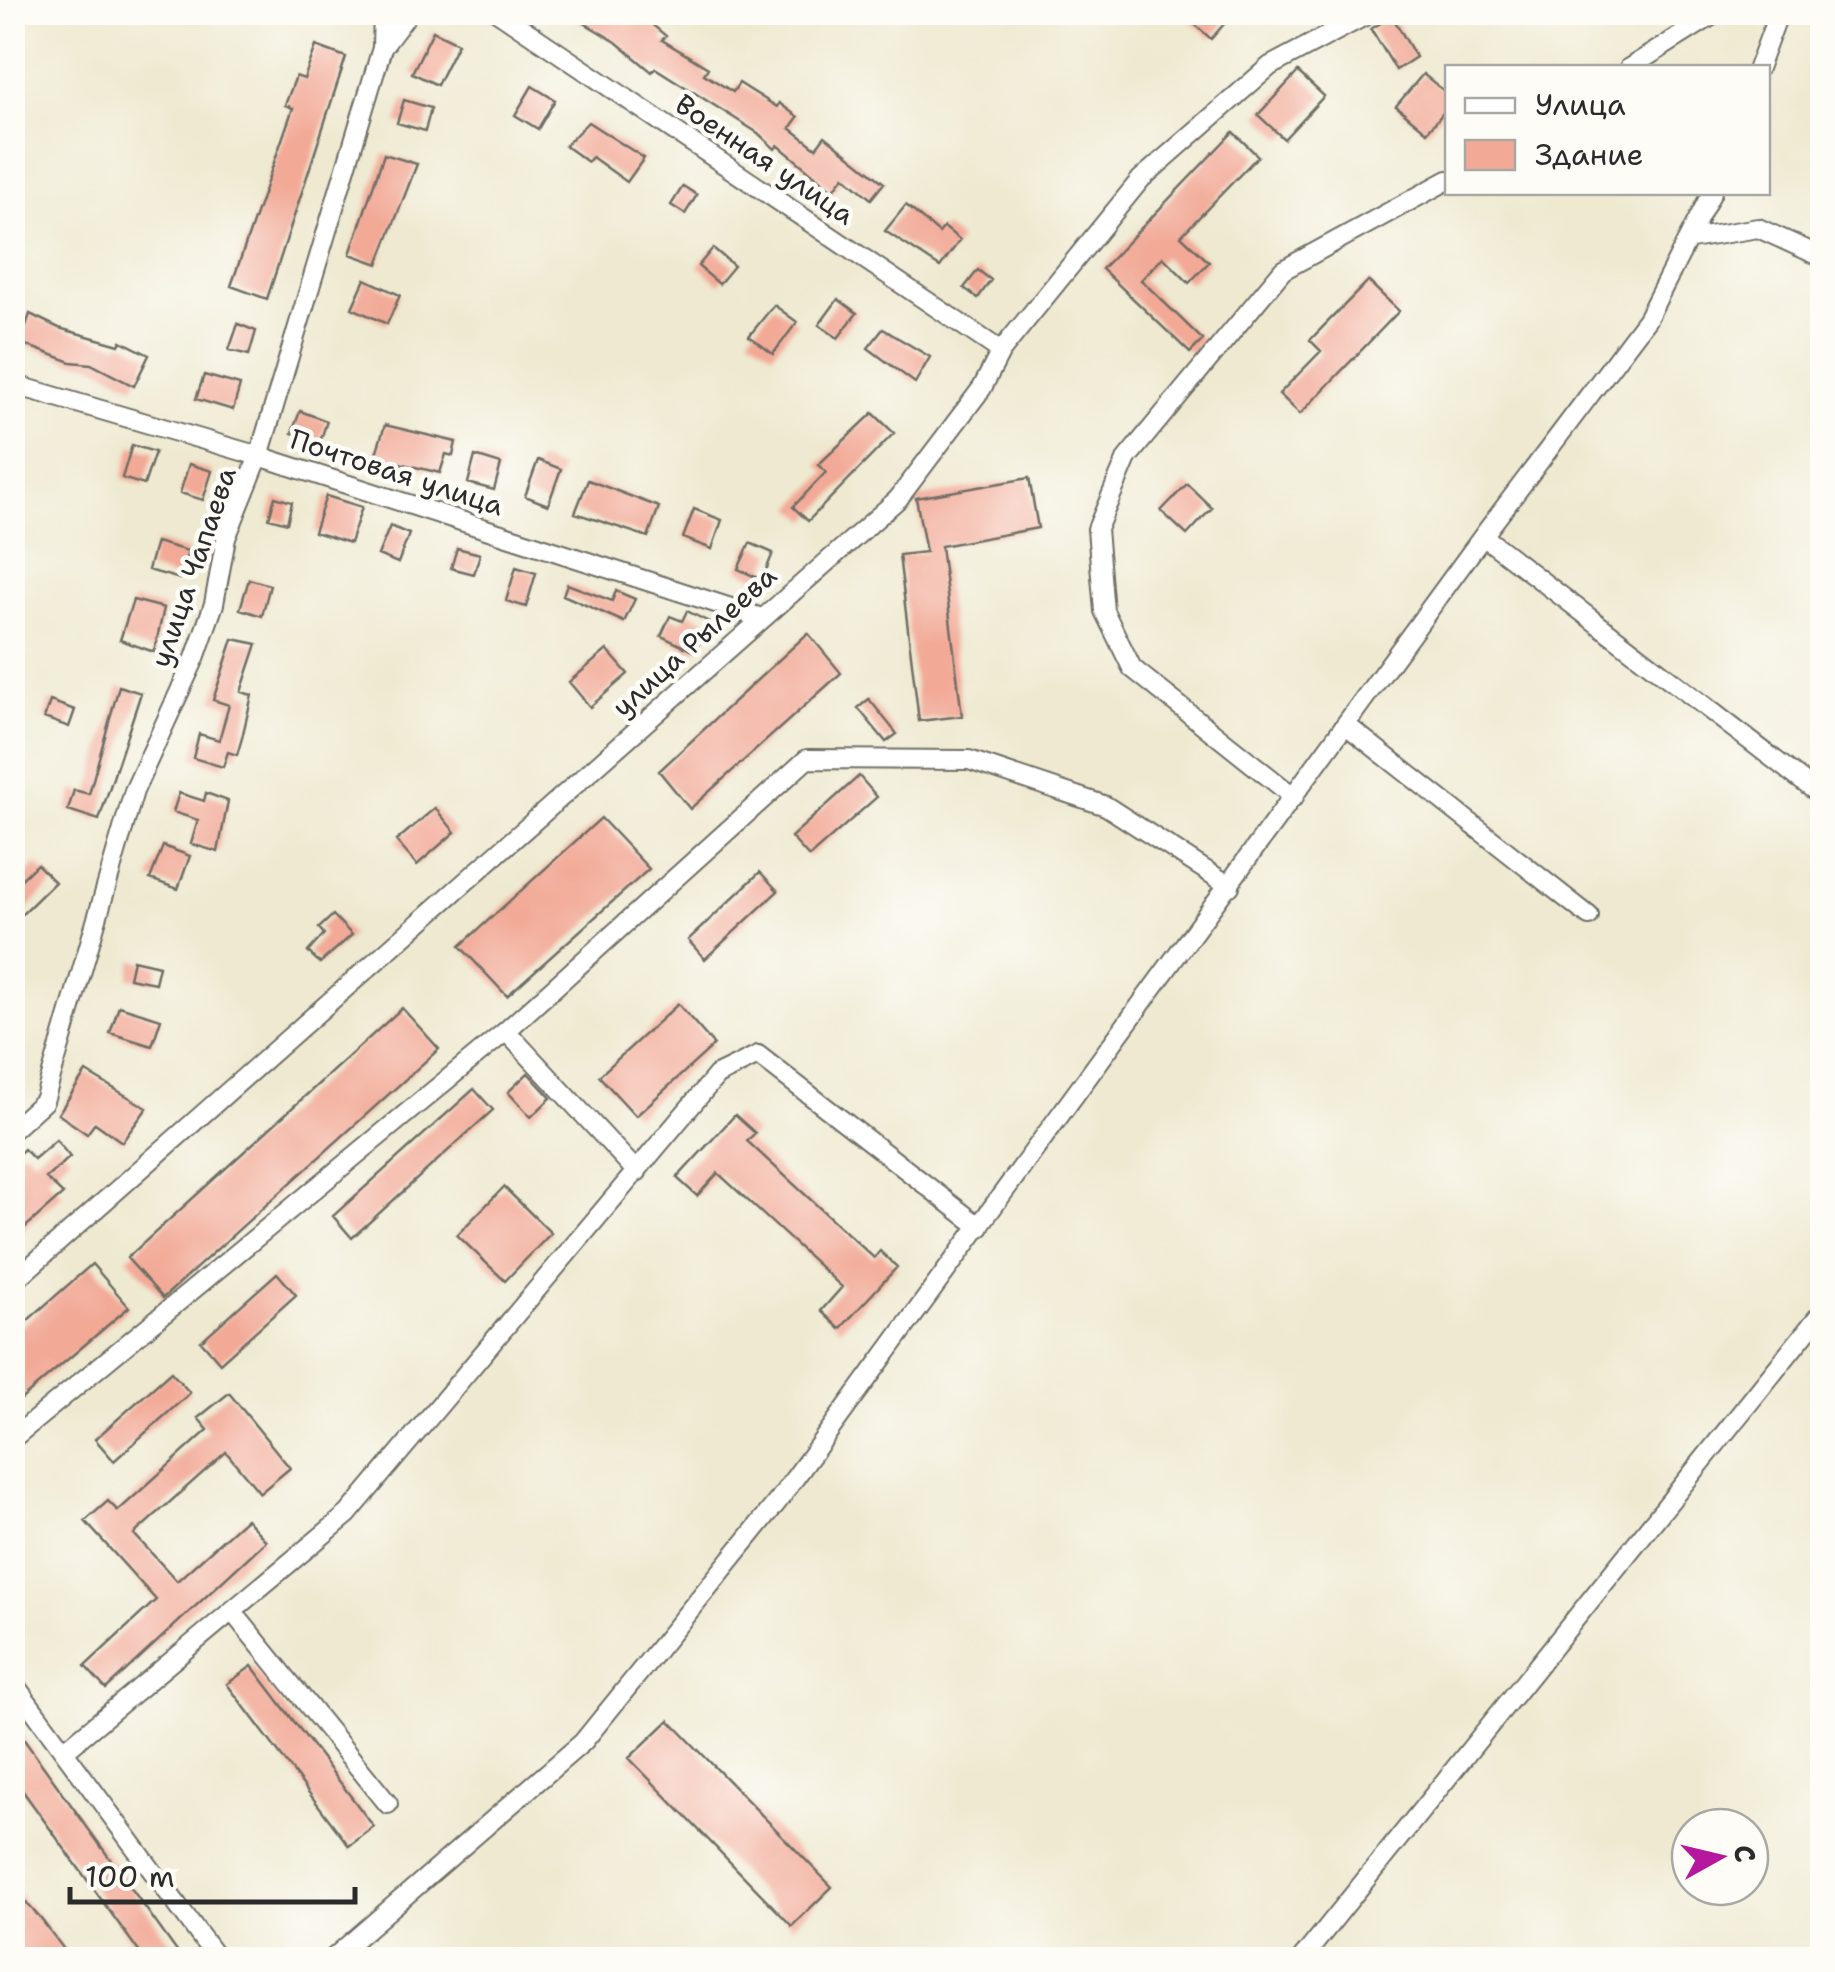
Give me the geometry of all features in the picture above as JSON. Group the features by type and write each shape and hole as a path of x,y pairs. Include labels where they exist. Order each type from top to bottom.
{"street":[{"path":"382,12 382,48"},
{"name":"улица Чапаева","path":"12,1130 44,1101 134,791 195,658 214,604 226,538 259,456 382,48 409,12"},
{"name":"Военная улица","path":"498,12 1002,351"},
{"name":"улица Рылеева","path":"12,1283 898,499 982,388 1002,351 1141,179 1270,66 1372,12"},
{"path":"1634,65 1718,12"},
{"path":"1759,65 1778,12"},
{"path":"1294,797 1132,668 1104,611 1097,529 1128,458 1284,270 1445,182"},
{"path":"331,1960 583,1742 778,1501 1483,536 1648,319 1711,195"},
{"path":"1691,239 1758,228 1822,256"},
{"name":"Почтовая улица","path":"12,384 259,456 762,618"},
{"path":"1483,536 1822,796"},
{"path":"1346,726 1590,916"},
{"path":"12,1439 506,1031 807,759 969,760 1106,806 1230,886"},
{"path":"506,1031 637,1172"},
{"path":"64,1751 348,1514 717,1075 758,1055 980,1227"},
{"path":"1301,1960 1822,1312"},
{"path":"232,1611 388,1804"},
{"path":"12,1681 218,1960"}],"building":[{"path":"566,12 637,12 666,36 662,40 708,68 704,74 733,92 739,83 777,107 779,103 798,117 790,128 816,148 825,136 884,183 871,199 844,176 833,191 778,145 775,149 758,133 655,68 652,72 616,42"},
{"path":"1181,12 1212,12 1224,24 1211,39"},
{"path":"1392,16 1416,57 1396,70 1371,29"},
{"path":"433,31 458,43 437,85 412,73"},
{"path":"316,46 346,57 267,299 231,286 293,108 285,105 296,76 304,79"},
{"path":"1298,72 1324,96 1284,139 1258,115"},
{"path":"1423,74 1445,92 1445,111 1427,132 1396,106"},
{"path":"532,86 555,100 538,129 515,115"},
{"path":"404,100 431,108 425,131 397,123"},
{"path":"588,122 644,158 627,182 592,157 588,162 565,146"},
{"path":"1233,132 1258,156 1181,236 1209,262 1189,283 1163,257 1141,280 1203,340 1190,353 1102,269"},
{"path":"384,154 417,164 378,264 350,254"},
{"path":"683,186 697,195 685,214 671,205"},
{"path":"906,205 939,233 944,227 960,240 940,267 885,231"},
{"path":"713,248 734,266 719,284 698,266"},
{"path":"978,270 991,280 978,298 964,288"},
{"path":"365,279 400,295 387,324 352,308"},
{"path":"1368,281 1399,311 1300,414 1279,394 1321,351 1310,340"},
{"path":"838,299 857,313 838,338 819,325"},
{"path":"774,305 797,322 773,354 749,336"},
{"path":"30,314 59,328 119,345 121,341 149,355 134,386 91,364 71,362 20,343"},
{"path":"238,324 256,331 249,355 229,350"},
{"path":"883,329 930,357 915,383 868,348"},
{"path":"204,375 240,385 233,410 196,399"},
{"path":"300,411 327,421 320,442 292,433"},
{"path":"873,413 894,433 808,521 793,507 826,472 818,465"},
{"path":"385,425 456,442 453,456 446,454 440,473 375,457"},
{"path":"132,445 155,452 144,485 122,478"},
{"path":"475,456 501,464 494,490 468,483"},
{"path":"538,460 561,469 548,505 525,496"},
{"path":"189,464 212,471 203,500 180,493"},
{"path":"1029,478 1038,528 941,546 962,716 919,721 899,555 926,552 916,498"},
{"path":"588,480 659,507 648,537 575,513"},
{"path":"1187,484 1212,508 1187,535 1161,511"},
{"path":"326,496 362,507 350,543 314,532"},
{"path":"275,497 292,502 287,523 269,518"},
{"path":"694,509 722,520 712,549 683,538"},
{"path":"390,526 409,534 398,563 378,555"},
{"path":"156,542 188,551 180,579 148,570"},
{"path":"750,543 773,553 762,580 738,569"},
{"path":"457,548 480,554 474,574 451,568"},
{"path":"516,567 536,573 526,607 506,601"},
{"path":"249,579 270,585 262,616 240,609"},
{"path":"567,584 612,601 616,591 635,599 624,622 563,595"},
{"path":"133,600 164,608 154,652 120,640"},
{"path":"687,611 709,622 695,652 661,636 670,616 682,621"},
{"path":"808,633 841,673 690,809 659,771"},
{"path":"233,639 257,644 241,692 252,695 242,738 237,755 228,752 223,767 193,758 199,734 219,740 229,705 213,700"},
{"path":"607,650 628,674 590,707 569,682"},
{"path":"119,686 141,693 99,820 68,810 74,790 89,794"},
{"path":"869,699 897,734 886,742 858,708"},
{"path":"50,701 75,710 69,727 44,718"},
{"path":"859,776 877,797 809,857 791,837"},
{"path":"179,793 204,801 206,793 228,801 218,852 191,844 198,820 173,812"},
{"path":"435,808 455,832 417,865 396,841"},
{"path":"601,818 649,869 507,996 460,946"},
{"path":"163,846 190,856 178,889 150,879"},
{"path":"37,864 55,882 12,924 12,888"},
{"path":"760,872 778,891 705,959 688,940"},
{"path":"333,915 352,935 320,963 308,952 324,934 319,928"},
{"path":"133,960 159,966 155,983 129,978"},
{"path":"678,1004 714,1045 636,1116 599,1076"},
{"path":"119,1006 161,1019 152,1046 110,1033"},
{"path":"402,1008 439,1049 163,1298 127,1258"},
{"path":"86,1072 147,1108 122,1142 95,1123 87,1134 58,1114"},
{"path":"528,1073 551,1098 531,1117 508,1092"},
{"path":"474,1089 493,1110 352,1238 333,1216"},
{"path":"735,1115 755,1133 747,1141 874,1258 880,1251 897,1267 840,1329 821,1311 842,1287 718,1173 697,1196 677,1178"},
{"path":"56,1140 70,1157 46,1178 63,1194 12,1239 12,1160 24,1149 34,1159"},
{"path":"504,1187 551,1233 505,1281 457,1235"},
{"path":"92,1264 129,1307 12,1407 12,1334"},
{"path":"277,1273 296,1295 220,1363 201,1341"},
{"path":"171,1372 190,1393 114,1461 95,1439"},
{"path":"229,1393 290,1468 260,1493 226,1452 134,1534 177,1581 246,1519 266,1541 106,1689 85,1666 156,1600 85,1521 108,1501 118,1511 208,1430 198,1418"},
{"path":"252,1666 374,1827 349,1846 227,1684"},
{"path":"669,1720 832,1887 792,1926 629,1758"},
{"path":"12,1723 183,1960 145,1960 12,1776"},
{"path":"12,1887 72,1960 28,1960 12,1942"}]}
